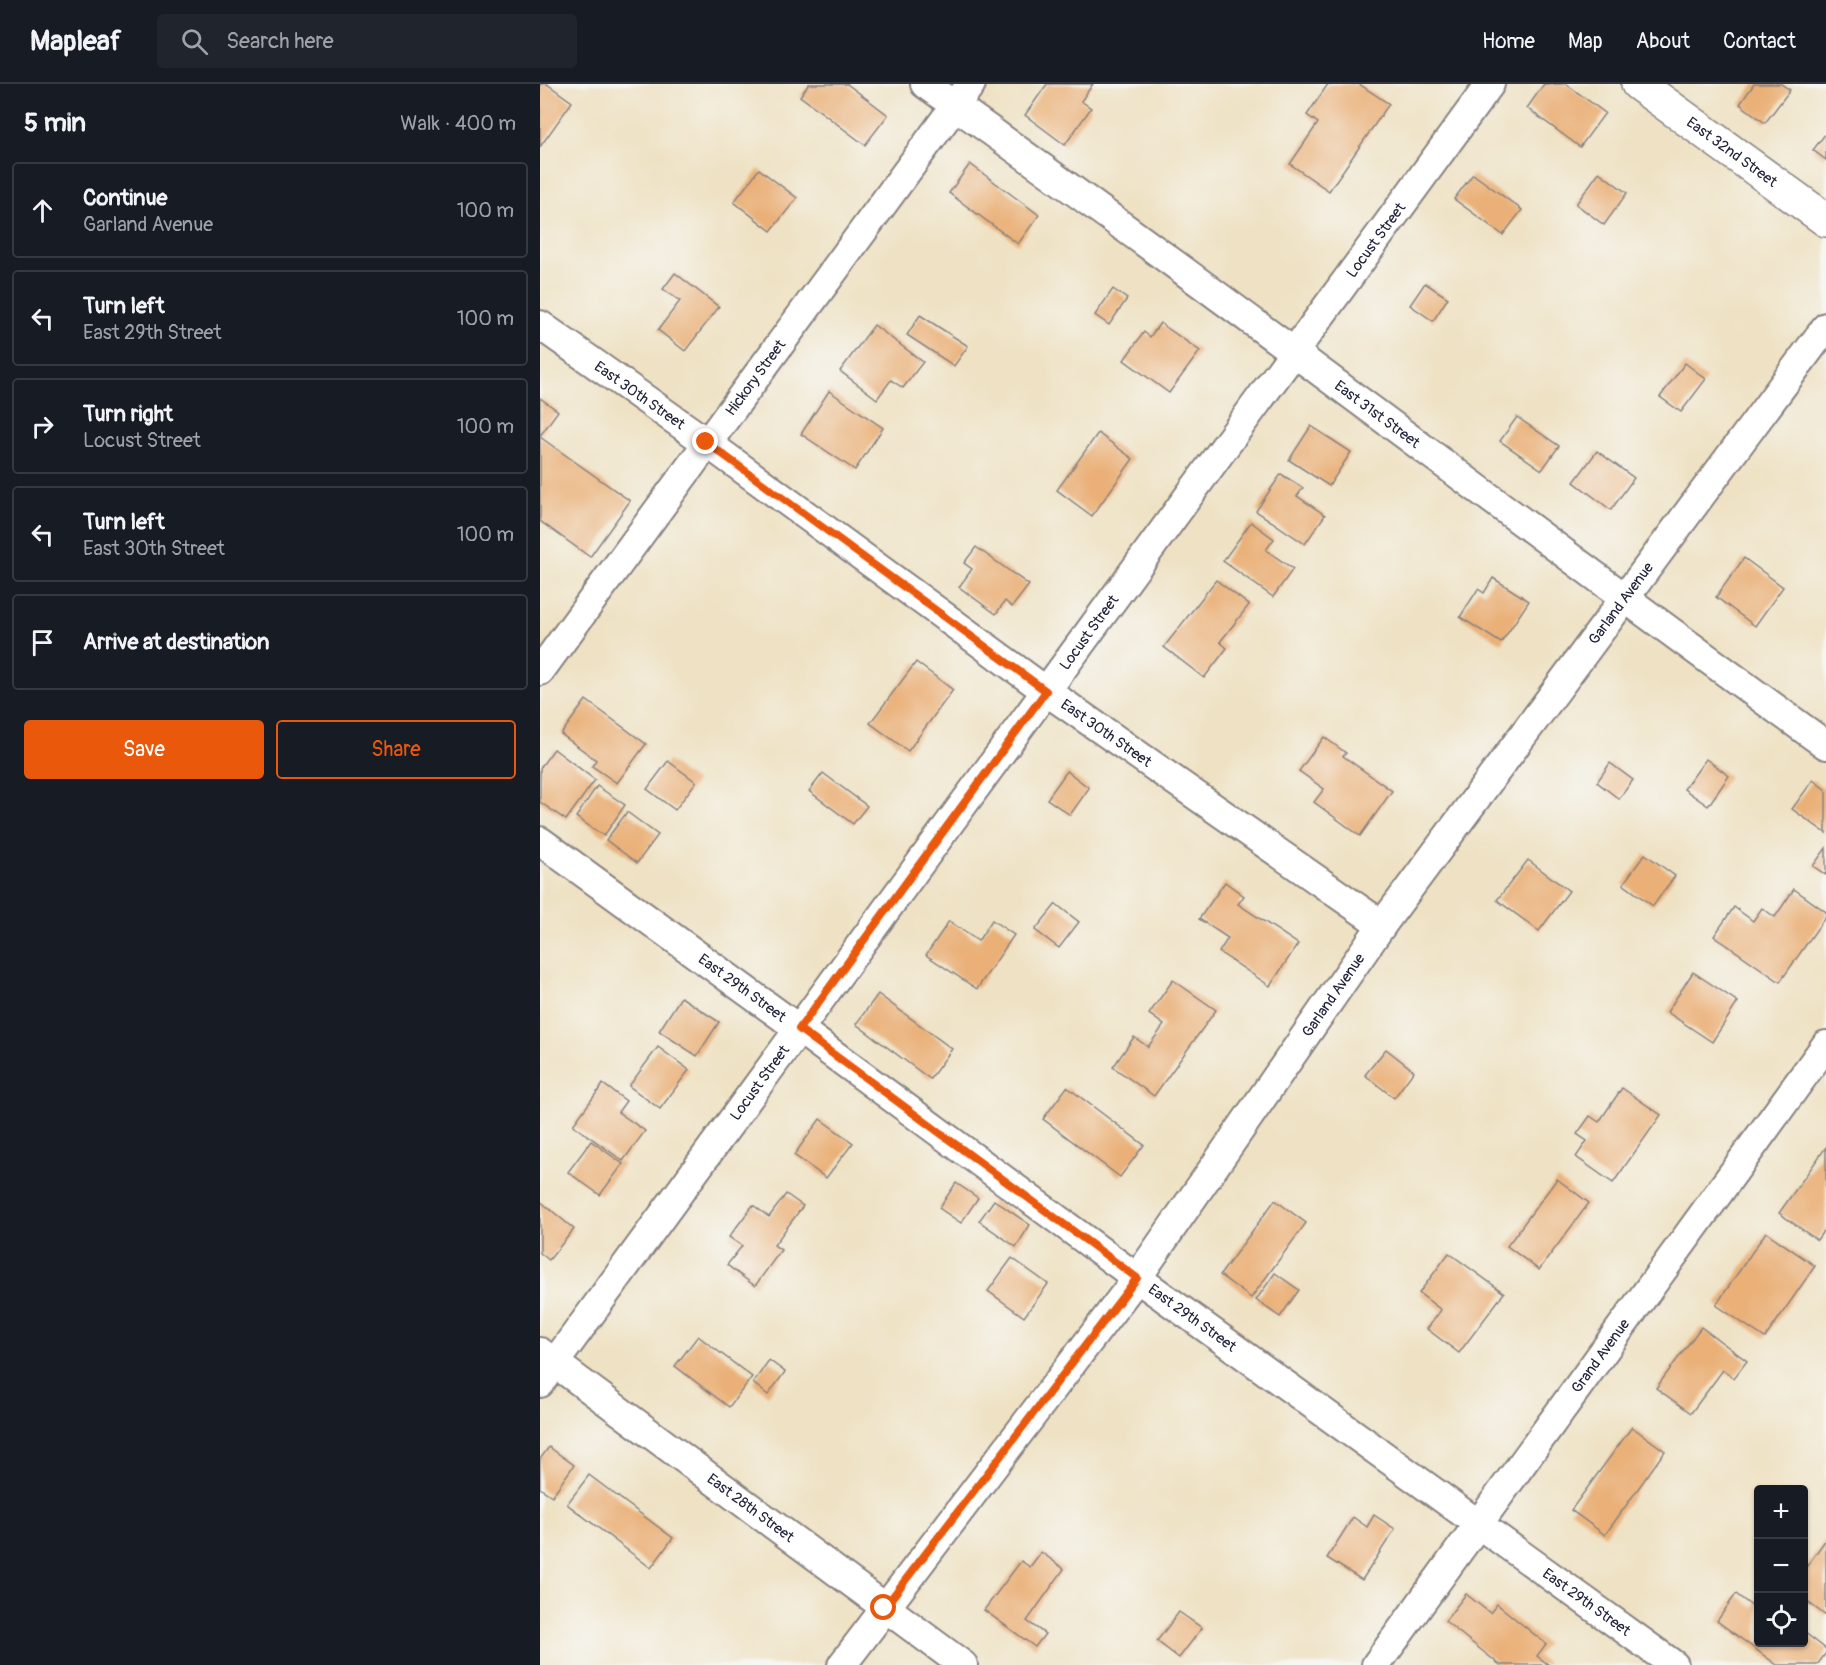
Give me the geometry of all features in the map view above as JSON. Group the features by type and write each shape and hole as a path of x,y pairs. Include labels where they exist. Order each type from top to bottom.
{"street":[{"name":"East 31st Street","path":"925,84 964,95 1294,351 1625,600 1826,745"},
{"name":"Locust Street","path":"545,1366 799,1029 1490,84"},
{"name":"East 32nd Street","path":"1638,84 1826,220"},
{"name":"Hickory Street","path":"540,670 964,95"},
{"name":"East 30th Street","path":"540,325 706,442 1046,691 1382,925"},
{"name":"Garland Avenue","path":"842,1665 1137,1278 1382,925 1826,327"},
{"name":"East 29th Street","path":"540,841 1137,1278 1674,1665"},
{"name":"Grand Avenue","path":"1376,1665 1826,1045"},
{"name":"East 28th Street","path":"545,1366 963,1665"}],"building":[{"path":"540,84 547,84 572,102 540,147"},
{"path":"809,84 847,84 888,115 865,145 800,96"},
{"path":"1047,84 1093,84 1081,101 1091,108 1065,145 1025,115"},
{"path":"1328,84 1359,84 1389,104 1329,191 1290,164 1318,123 1307,115"},
{"path":"1544,84 1566,84 1605,113 1580,147 1527,108"},
{"path":"1754,84 1781,84 1790,90 1765,123 1740,104"},
{"path":"1826,133 1826,160 1813,150"},
{"path":"970,164 1039,215 1018,244 949,193"},
{"path":"759,169 797,198 771,231 734,202"},
{"path":"1599,172 1627,193 1604,225 1576,204"},
{"path":"1473,174 1522,210 1503,235 1454,199"},
{"path":"675,273 719,307 685,351 658,330 680,301 663,289"},
{"path":"1425,283 1448,298 1433,321 1410,305"},
{"path":"1113,289 1127,299 1109,325 1095,315"},
{"path":"920,315 968,346 954,366 907,335"},
{"path":"1160,323 1200,351 1169,393 1124,360 1144,332 1150,337"},
{"path":"874,325 923,362 903,388 891,380 877,399 840,371"},
{"path":"1685,363 1706,379 1681,412 1660,397"},
{"path":"829,391 883,428 855,470 801,434"},
{"path":"540,398 558,411 540,436"},
{"path":"1517,417 1559,446 1542,470 1500,441"},
{"path":"1311,426 1351,452 1329,486 1289,460"},
{"path":"1098,433 1133,459 1092,516 1057,490"},
{"path":"540,437 630,501 590,557 540,521"},
{"path":"1597,451 1634,478 1611,510 1574,482"},
{"path":"1281,474 1303,488 1297,496 1325,515 1305,544 1256,511"},
{"path":"1251,522 1274,539 1266,550 1293,569 1273,597 1223,561"},
{"path":"976,547 1029,585 1012,607 1005,601 996,614 959,587 972,569 964,563"},
{"path":"1744,558 1783,587 1755,626 1716,597"},
{"path":"1493,578 1529,601 1501,643 1460,617 1478,589 1484,593"},
{"path":"1216,580 1249,605 1220,642 1227,648 1204,678 1164,647"},
{"path":"916,662 953,690 908,751 870,723"},
{"path":"586,700 646,744 617,783 592,766 596,760 561,734"},
{"path":"1324,737 1346,753 1343,756 1392,791 1360,836 1314,802 1324,789 1299,771"},
{"path":"554,749 595,780 566,820 540,802 540,768"},
{"path":"1706,759 1729,776 1708,806 1684,789"},
{"path":"668,761 696,782 675,810 647,789"},
{"path":"1610,763 1633,780 1619,799 1597,782"},
{"path":"1067,771 1089,788 1070,815 1047,799"},
{"path":"823,773 867,806 853,824 809,791"},
{"path":"1813,780 1826,790 1826,833 1792,809"},
{"path":"597,786 625,805 604,836 576,817"},
{"path":"627,812 658,835 637,863 606,840"},
{"path":"1826,848 1826,875 1813,866"},
{"path":"1645,854 1675,876 1653,906 1623,884"},
{"path":"1528,860 1569,891 1539,931 1497,900"},
{"path":"1225,882 1244,896 1238,904 1298,944 1270,986 1219,952 1228,938 1199,919"},
{"path":"1794,889 1826,912 1826,916 1780,982 1714,936 1734,907 1753,921 1762,908 1775,917"},
{"path":"1056,904 1079,922 1059,948 1035,930"},
{"path":"992,920 1014,935 977,989 926,955 949,921 978,941"},
{"path":"1693,972 1738,1002 1712,1042 1667,1012"},
{"path":"1173,980 1216,1010 1154,1096 1113,1067 1134,1037 1148,1047 1164,1025 1149,1014"},
{"path":"878,994 952,1049 930,1079 856,1024"},
{"path":"681,997 719,1022 697,1056 659,1031"},
{"path":"658,1047 689,1070 660,1109 629,1086"},
{"path":"1386,1049 1414,1071 1394,1098 1365,1075"},
{"path":"603,1084 626,1101 618,1112 645,1131 623,1161 573,1125"},
{"path":"1067,1087 1144,1145 1120,1177 1043,1119"},
{"path":"1622,1088 1661,1115 1613,1183 1576,1157 1587,1141 1577,1134 1590,1116 1599,1122"},
{"path":"820,1119 853,1143 826,1178 794,1155"},
{"path":"591,1141 623,1164 600,1195 568,1172"},
{"path":"1826,1147 1826,1227 1817,1240 1779,1213"},
{"path":"1557,1179 1589,1203 1539,1270 1507,1246"},
{"path":"956,1183 978,1198 961,1223 939,1208"},
{"path":"786,1194 803,1206 774,1245 781,1250 755,1286 727,1265 742,1246 729,1237 753,1205 769,1217"},
{"path":"994,1200 1030,1225 1016,1247 979,1221"},
{"path":"1275,1200 1306,1223 1251,1298 1220,1275"},
{"path":"540,1201 574,1229 549,1260 540,1253"},
{"path":"1766,1232 1815,1266 1765,1338 1716,1305"},
{"path":"1449,1253 1504,1293 1459,1353 1427,1329 1441,1310 1419,1293"},
{"path":"1012,1258 1048,1284 1024,1317 988,1291"},
{"path":"1275,1273 1299,1290 1280,1317 1256,1300"},
{"path":"1701,1327 1747,1361 1734,1378 1723,1370 1691,1413 1656,1388"},
{"path":"698,1336 752,1377 729,1407 675,1366"},
{"path":"769,1360 785,1372 768,1395 753,1383"},
{"path":"1632,1427 1665,1451 1605,1535 1571,1510"},
{"path":"549,1447 574,1465 552,1496 540,1488 540,1459"},
{"path":"589,1475 673,1538 651,1568 567,1504"},
{"path":"1374,1515 1395,1529 1362,1580 1327,1558 1353,1517 1367,1527"},
{"path":"1826,1539 1826,1616 1808,1602 1808,1564"},
{"path":"1041,1552 1064,1569 1027,1621 1045,1634 1035,1647 984,1610 1021,1561 1030,1567"},
{"path":"1466,1594 1490,1613 1497,1604 1546,1644 1537,1656 1549,1665 1500,1665 1445,1621"},
{"path":"1736,1594 1753,1607 1754,1605 1754,1647 1808,1647 1808,1635 1826,1649 1826,1653 1817,1665 1777,1665 1717,1621"},
{"path":"1179,1612 1202,1628 1179,1658 1157,1641"}],"route":[{"path":"706,442 1046,691 799,1029 1137,1278 884,1608"}]}
